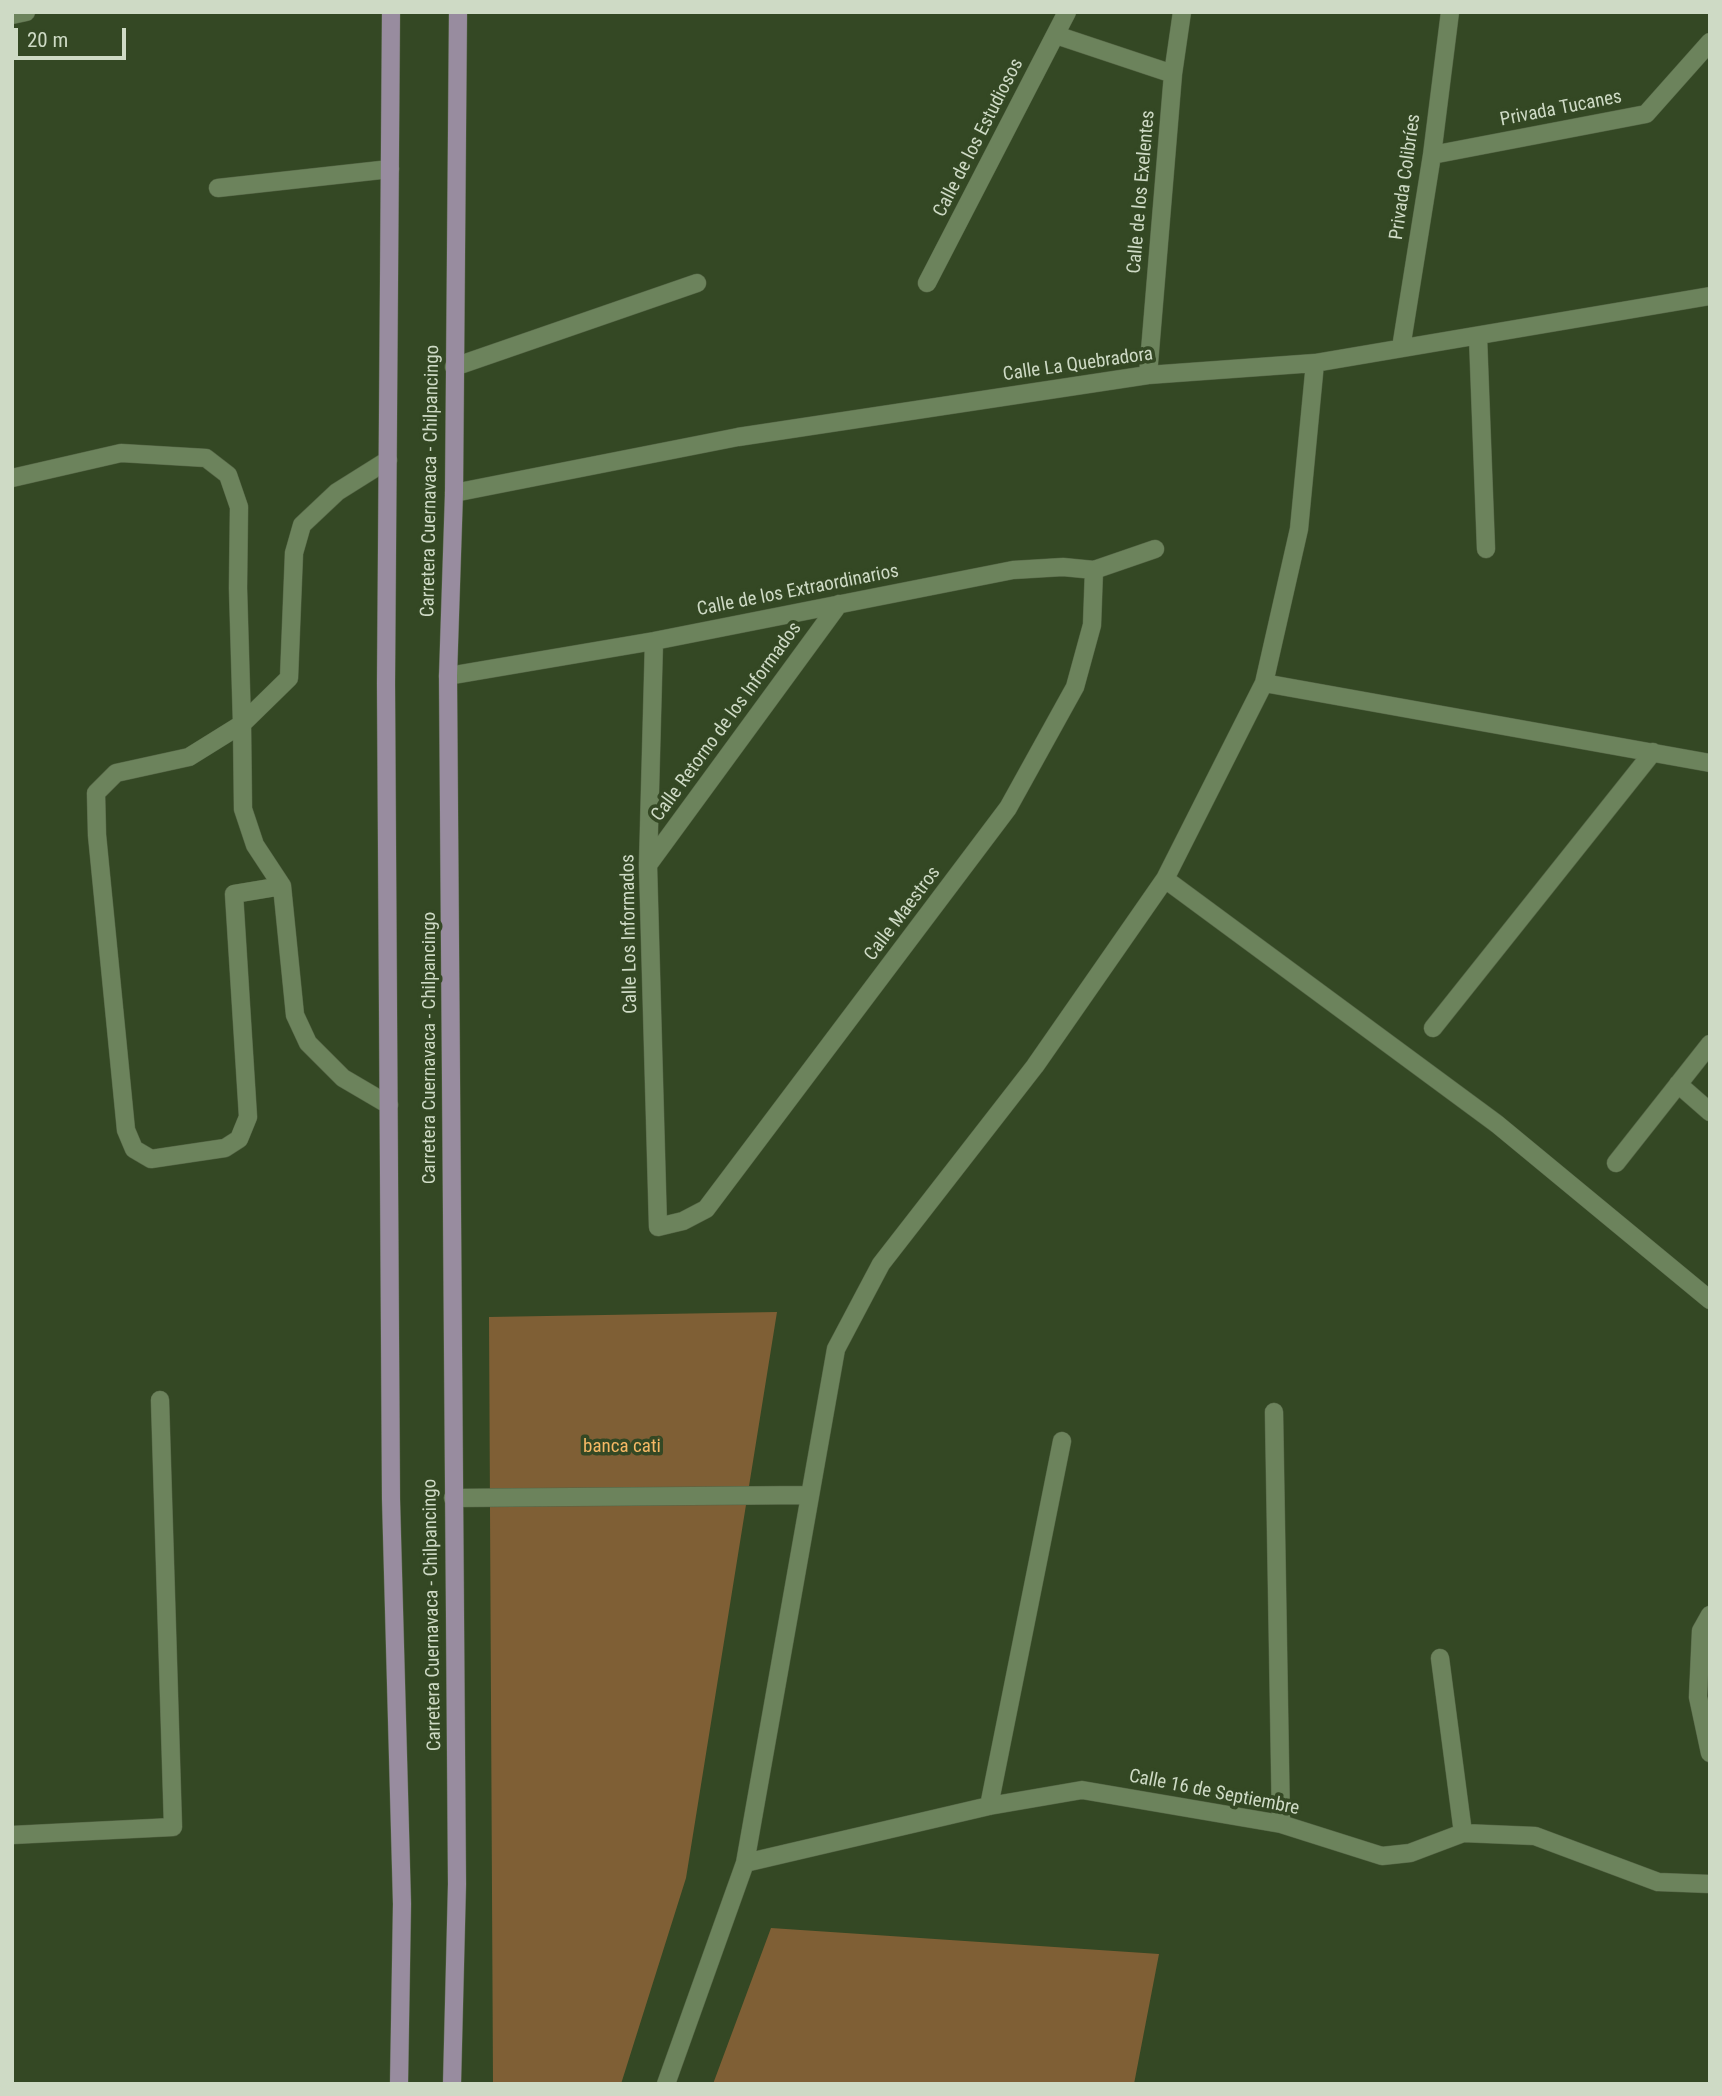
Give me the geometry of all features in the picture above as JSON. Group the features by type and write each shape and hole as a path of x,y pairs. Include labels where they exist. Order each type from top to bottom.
{"main road":[{"name":"Carretera Cuernavaca - Chilpancingo","path":"391,12 386,697 391,1499 402,1904 398,2084"},
{"name":"Carretera Cuernavaca - Chilpancingo","path":"452,2084 457,1884 448,676 454,493 458,12"}],"street":[{"path":"12,15 26,12"},
{"name":"Calle de los Estudiosos","path":"927,283 1067,12"},
{"name":"Calle de los Exelentes","path":"1148,375 1173,74 1182,12"},
{"name":"Privada Colibríes","path":"1401,348 1432,155 1450,12"},
{"path":"1056,35 1173,74"},
{"name":"Privada Tucanes","path":"1432,155 1646,114 1710,42"},
{"path":"218,188 390,169"},
{"path":"454,367 697,283"},
{"name":"Calle La Quebradora","path":"454,493 738,437 1148,375 1315,363 1710,296"},
{"path":"1478,337 1486,549"},
{"path":"666,2084 745,1863 836,1349 881,1265 1035,1066 1166,879 1264,683 1299,529 1315,363"},
{"path":"12,478 121,453 206,458 228,475 239,507 243,809 255,845 282,886 295,1015 308,1043 343,1078 389,1105"},
{"path":"282,886 234,894 248,1117 239,1139 225,1148 151,1159 134,1149 126,1130 97,835 96,793 116,773 189,757 242,724 289,678 294,553 302,525 337,492 388,460"},
{"name":"Calle de los Extraordinarios","path":"448,676 654,641 1013,570 1094,570 1155,549"},
{"name":"Calle Maestros","path":"658,1227 683,1221 706,1209 1008,808 1075,687 1092,625 1094,570"},
{"name":"Calle Retorno de los Informados","path":"648,865 839,604"},
{"name":"Calle Los Informados","path":"654,641 648,865 658,1227"},
{"path":"1264,683 1710,763"},
{"path":"1433,1028 1653,752"},
{"path":"1166,879 1497,1124 1710,1300"},
{"path":"1616,1163 1710,1044"},
{"path":"1678,1084 1710,1112"},
{"path":"12,1835 173,1828 160,1400"},
{"path":"1274,1412 1281,1824"},
{"path":"989,1806 1062,1441"},
{"path":"453,1498 810,1495"},
{"path":"1710,1615 1701,1631 1698,1697 1710,1753"},
{"path":"1440,1658 1463,1833"},
{"name":"Calle 16 de Septiembre","path":"745,1863 989,1806 1082,1790 1281,1824 1382,1856 1410,1853 1463,1833 1535,1836 1658,1882 1710,1884"}],"green space":[{"name":"banca cati","path":"777,1312 686,1878 621,2084 493,2084 489,1317"},
{"path":"771,1928 1159,1954 1134,2084 713,2084"}]}
